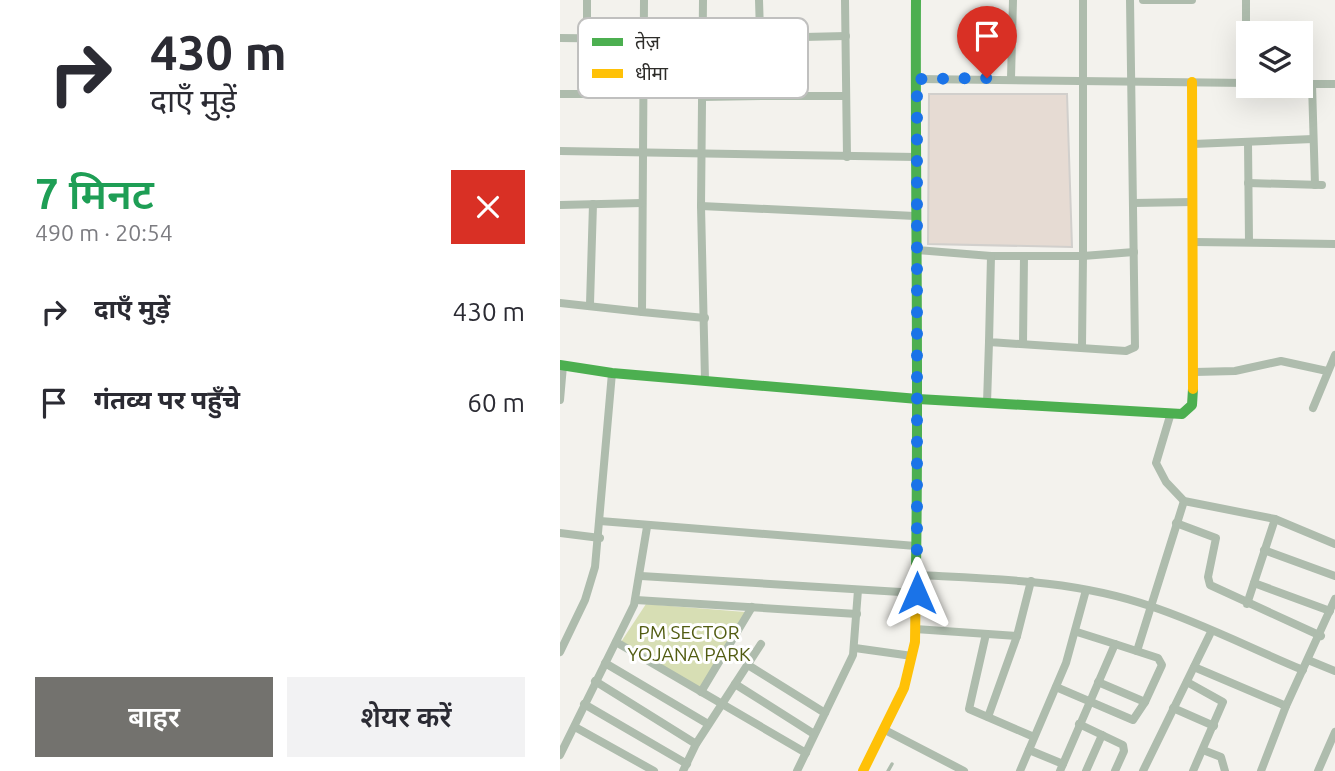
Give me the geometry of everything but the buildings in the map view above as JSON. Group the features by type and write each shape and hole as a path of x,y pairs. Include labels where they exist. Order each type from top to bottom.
{"street":[{"path":"587,0 587,18"},
{"path":"644,0 644,18"},
{"path":"703,0 703,18"},
{"path":"759,0 759,18"},
{"path":"845,0 846,157"},
{"path":"863,771 904,688 915,629 918,399 916,0"},
{"path":"1011,78 1013,0"},
{"path":"1082,346 1083,0"},
{"path":"989,342 1082,346 1126,351 1135,346 1130,0"},
{"path":"1143,0 1192,0"},
{"path":"1246,0 1246,21"},
{"path":"808,37 846,36"},
{"path":"560,38 578,38"},
{"path":"917,79 1011,78 1236,83"},
{"path":"560,400 561,365 612,373 918,399 1170,416 1188,411 1192,405 1195,372 1192,82"},
{"path":"1313,85 1335,84"},
{"path":"560,94 578,94"},
{"path":"808,96 846,96"},
{"path":"642,98 642,312"},
{"path":"702,98 701,206 705,380"},
{"path":"1248,183 1318,185 1312,139 1312,98"},
{"path":"1193,144 1312,139"},
{"path":"1248,143 1249,242"},
{"path":"560,151 916,157"},
{"path":"1133,203 1193,202"},
{"path":"560,205 642,203"},
{"path":"590,304 593,204"},
{"path":"701,206 915,216"},
{"path":"1194,242 1335,244"},
{"path":"917,250 991,256 1083,256 1134,252"},
{"path":"987,403 991,256"},
{"path":"1023,343 1024,256"},
{"path":"560,303 705,318"},
{"path":"1312,408 1335,355"},
{"path":"1195,372 1236,371 1281,361 1330,368"},
{"path":"560,652 584,600 595,567 600,538 612,373"},
{"path":"1170,416 1156,463 1166,482 1184,501 1275,519 1335,544"},
{"path":"1137,651 1184,501"},
{"path":"1247,604 1275,519"},
{"path":"600,522 916,546"},
{"path":"1176,523 1216,538 1208,577 1210,585 1321,636"},
{"path":"560,755 636,600 647,527"},
{"path":"560,533 600,538"},
{"path":"1264,550 1335,576"},
{"path":"917,575 1031,582 1086,590 1149,606 1303,670"},
{"path":"641,576 917,593"},
{"path":"988,717 1017,636 1031,582"},
{"path":"1254,583 1331,611"},
{"path":"797,771 855,648 858,590"},
{"path":"1020,771 1077,632 1086,590"},
{"path":"1261,771 1286,706 1321,636 1335,599"},
{"path":"636,600 857,614"},
{"path":"701,692 752,607"},
{"path":"915,629 1017,636"},
{"path":"1056,687 1133,720 1145,702 1162,661 1077,632"},
{"path":"1145,770 1211,632"},
{"path":"986,634 968,706 1034,737"},
{"path":"616,642 806,753"},
{"path":"584,704 685,767 708,724 761,644"},
{"path":"1029,750 1061,768 1115,644"},
{"path":"855,648 912,656"},
{"path":"1308,660 1335,671"},
{"path":"605,663 708,724"},
{"path":"748,665 825,713"},
{"path":"1194,667 1286,706"},
{"path":"595,681 696,744"},
{"path":"1098,682 1145,702"},
{"path":"1187,682 1220,698 1223,706 1193,771"},
{"path":"736,684 814,734"},
{"path":"1173,708 1214,726"},
{"path":"1079,724 1124,747 1115,771"},
{"path":"575,727 654,771"},
{"path":"885,730 960,770"},
{"path":"1318,771 1332,745 1335,732"},
{"path":"1086,771 1102,735"},
{"path":"1203,750 1221,757 1226,771"}],"lane":[{"path":"888,771 892,764"}],"green space":[{"name":"PM SECTOR YOJANA PARK","path":"646,604 745,612 701,692 621,642"}],"traffic: fast":[{"path":"916,0 916,567"},
{"path":"560,365 612,373 918,399 1182,414 1192,405 1193,389"}],"traffic: slow":[{"path":"1192,82 1193,389"},
{"path":"863,771 904,688 915,642 916,567"}],"route":[{"path":"917,593 917,79 987,78"}]}
